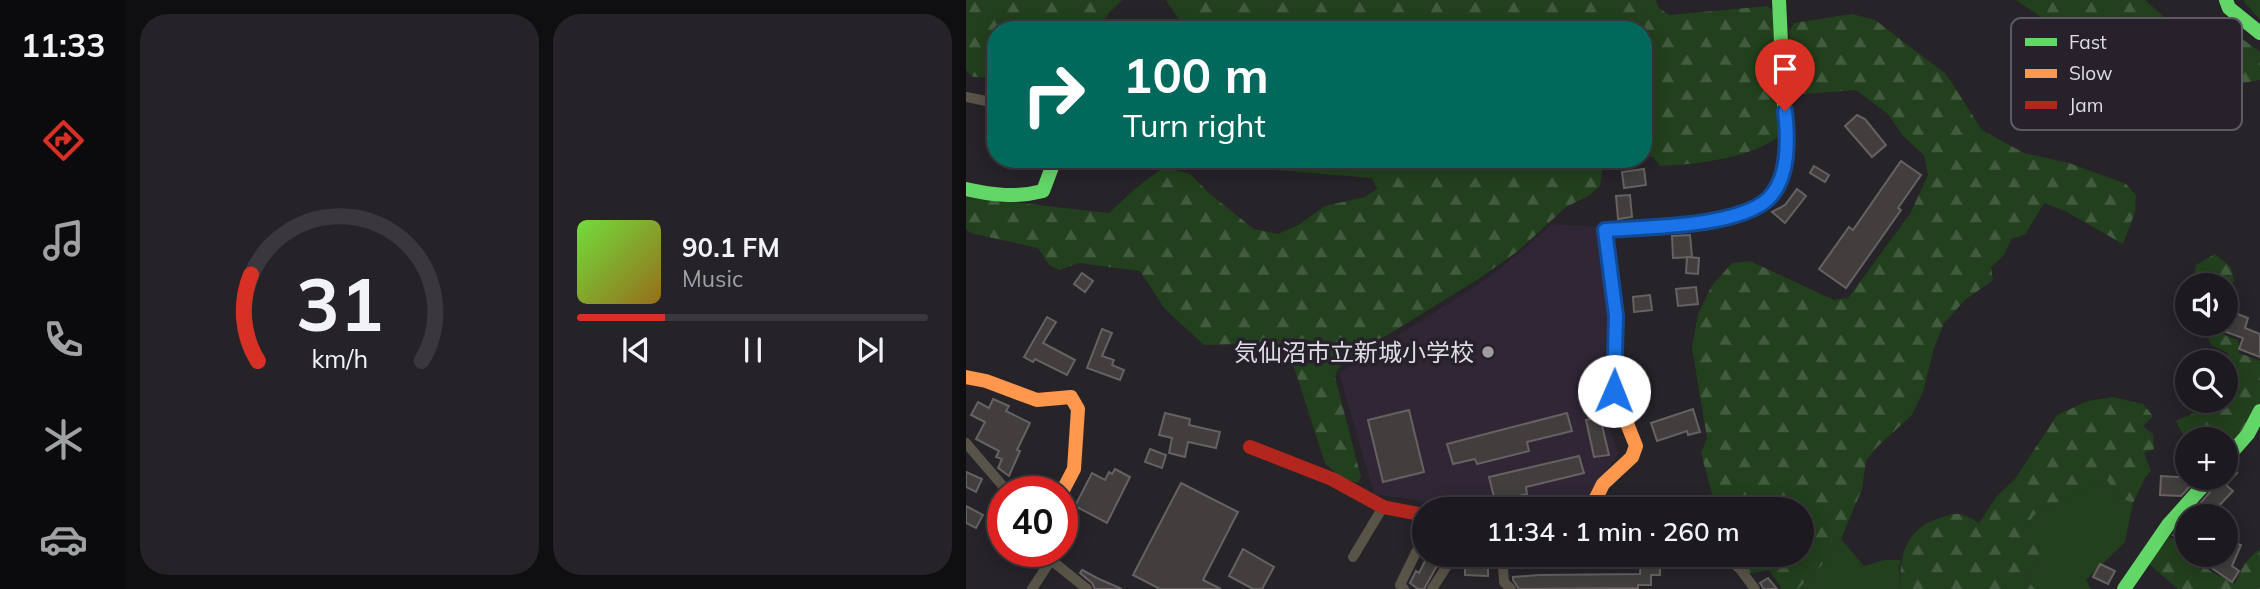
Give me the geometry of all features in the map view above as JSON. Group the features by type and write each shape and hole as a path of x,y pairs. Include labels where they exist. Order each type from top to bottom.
{"street":[{"path":"1601,497 1603,485 1632,457 1636,446 1614,391 1616,316 1605,230 1715,220 1754,209 1770,197 1786,157 1787,131 1779,0"},
{"path":"2226,0 2229,8 2241,18"},
{"path":"2242,18 2260,33"},
{"path":"966,97 987,101"},
{"path":"966,189 998,197 1027,196 1043,191 1052,168"},
{"path":"966,377 986,381 1037,400 1071,397 1078,409 1074,469 1070,476"},
{"path":"2238,445 2248,434 2260,411"},
{"path":"966,443 994,476"},
{"path":"1250,447 1332,480 1383,507 1412,513"},
{"path":"2124,589 2168,525 2199,490"},
{"path":"1353,557 1383,507"},
{"path":"1404,589 1400,585 1412,560"},
{"path":"1032,589 1043,567"},
{"path":"1062,567 1087,589"},
{"path":"1432,589 1446,567"},
{"path":"1503,567 1504,582 1511,589"},
{"path":"1738,567 1755,589"}],"shaded area":[{"name":"気仙沼市立新城小学校","path":"1551,224 1598,227 1608,321 1599,403 1619,453 1586,497 1412,497 1412,500 1374,494 1339,373 1482,282 1520,253"}],"green space":[{"path":"966,0 1122,0 1103,21 987,21 987,78 973,77 966,70"},
{"path":"1166,0 1656,0 1658,7 1669,15 1768,6 1775,14 1782,134 1740,155 1707,162 1660,166 1652,157 1652,21 1180,21"},
{"path":"2016,0 2145,0 2165,18 2042,18"},
{"path":"2243,0 2260,0 2260,20"},
{"path":"1852,14 1875,20 1946,74 1982,130 2024,153 2069,163 2126,184 2136,195 2135,212 2123,244 2065,211 2044,203 2025,235 2011,239 2004,255 1991,267 1993,280 1965,300 1944,323 1934,348 1923,392 1911,416 1877,447 1866,461 1862,489 1841,539 1821,566 1798,589 1782,589 1769,570 1749,574 1742,567 1814,567 1814,497 1713,497 1701,453 1707,438 1692,348 1698,314 1711,287 1732,263 1750,261 1834,300 1848,298 1910,214 1928,175 1924,155 1904,137 1888,114 1856,90 1803,94 1795,90 1789,32 1794,23"},
{"path":"2242,39 2260,52 2260,80 2242,83"},
{"path":"1163,168 1190,174 1210,194 1254,229 1278,234 1298,225 1325,206 1365,197 1377,189 1372,178 1263,169 1603,168 1600,186 1590,195 1566,207 1518,251 1480,278 1350,358 1338,369 1335,377 1361,477 1358,483 1342,479 1325,463 1290,355 1275,343 1204,345 1165,309 1140,271 1079,263 1059,270 1049,265 1038,248 970,233 966,229 966,197 1109,213"},
{"path":"2215,254 2231,267 2232,273 2194,273 2196,265"},
{"path":"2208,336 2228,336 2238,340 2239,353 2260,361 2260,403 2238,440 2238,427 2179,427 2176,421 2194,413 2238,413 2238,350 2222,350 2211,345"},
{"path":"2113,397 2143,404 2153,416 2143,426 2153,434 2154,449 2144,453 2151,471 2133,503 2118,497 2107,480 2034,515 2030,521 2050,548 2037,564 2026,572 2026,579 2035,589 1901,589 1903,554 1913,535 1921,527 1955,514 1964,515 1979,523 1997,496 2015,479 2057,415 2088,401"},
{"path":"2108,479 2118,497 2133,503 2125,542 2086,580 2091,589 2035,589 2026,579 2026,572 2037,564 2030,521 2034,515"},
{"path":"2170,537 2175,540 2175,567 2206,567 2235,584 2244,565 2260,549 2260,589 2178,589 2148,563"},
{"path":"1841,539 1864,566 1884,560 1901,560 1901,589 1798,589 1821,566"}],"building":[{"path":"1857,115 1865,119 1886,145 1872,157 1845,126"},
{"path":"1901,161 1921,175 1898,208 1901,210 1846,288 1819,269 1849,227 1853,230"},
{"path":"1814,166 1829,175 1825,182 1810,173"},
{"path":"1644,169 1646,185 1624,188 1622,172"},
{"path":"1797,189 1806,196 1785,223 1772,212 1785,205"},
{"path":"1630,195 1632,217 1618,219 1616,196"},
{"path":"1690,235 1692,257 1673,258 1672,236"},
{"path":"1687,257 1699,258 1698,274 1686,273"},
{"path":"1082,273 1093,281 1085,292 1074,284"},
{"path":"1696,287 1698,304 1678,306 1676,289"},
{"path":"1650,295 1652,310 1634,312 1633,297"},
{"path":"2238,314 2248,318 2245,328 2260,334 2260,357 2239,349 2243,338 2237,336"},
{"path":"1047,317 1056,322 1043,343 1075,360 1067,375 1035,359 1033,362 1024,357"},
{"path":"1102,329 1112,333 1102,356 1114,360 1112,365 1124,370 1120,380 1087,368"},
{"path":"993,399 1009,406 1006,411 1030,423 1017,450 1020,451 1009,476 998,468 1002,459 996,457 999,451 976,439 985,422 971,415 978,402 989,408"},
{"path":"1693,409 1700,432 1688,435 1687,431 1657,441 1651,423"},
{"path":"1409,410 1424,472 1383,482 1368,420"},
{"path":"1165,413 1190,419 1189,425 1220,432 1216,448 1188,442 1185,457 1169,453 1172,438 1159,435"},
{"path":"1567,413 1572,431 1527,442 1529,451 1477,464 1475,459 1453,464 1447,444"},
{"path":"1600,417 1609,455 1594,457 1586,420"},
{"path":"1150,449 1166,455 1162,468 1145,462"},
{"path":"1579,456 1584,473 1526,487 1527,494 1513,497 1494,497 1489,477"},
{"path":"1115,469 1130,477 1107,523 1078,508 1078,500 1092,473 1105,480 1109,472 1112,474"},
{"path":"966,472 982,479 976,492 966,487"},
{"path":"2161,476 2175,477 2175,490 2187,490 2181,496 2160,495"},
{"path":"1181,483 1238,512 1203,580 1221,589 1160,589 1133,575"},
{"path":"2212,490 2233,491 2221,504 2200,504"},
{"path":"966,506 983,515 976,528 966,523"},
{"path":"1243,549 1274,567 1262,589 1253,589 1229,576"},
{"path":"2100,564 2115,571 2108,584 2093,577"},
{"path":"1422,567 1436,567 1424,589 1418,589 1410,583 1416,571 1419,573"},
{"path":"1465,567 1488,567 1488,576 1465,575"},
{"path":"1640,567 1660,567 1660,575 1651,575 1651,585 1638,585 1638,588 1519,589 1513,580 1513,577 1539,575 1640,574"},
{"path":"2210,567 2233,567 2239,571 2232,582"},
{"path":"1082,570 1122,589 1095,589 1080,573"},
{"path":"1768,578 1777,589 1764,589 1760,583"}],"traffic: fast":[{"path":"1624,229 1702,224 1722,220 1758,207 1774,192 1782,173 1786,146 1779,0"},
{"path":"2226,0 2229,8 2241,18"},
{"path":"2242,18 2260,33"},
{"path":"966,189 1004,195 1043,191 1052,168"},
{"path":"2238,445 2248,434 2260,411"},
{"path":"2124,589 2168,525 2199,490"}],"traffic: slow":[{"path":"1596,497 1603,484 1632,457 1636,446 1614,391 1616,316 1605,231 1624,229"},
{"path":"966,377 986,381 1037,400 1071,397 1078,409 1074,469 1070,476"}],"traffic: jam":[{"path":"1250,447 1332,479 1383,507 1412,513"}],"place":[{"name":"気仙沼市立新城小学校","path":"1488,352"}],"route":[{"path":"1614,391 1616,316 1605,230 1715,220 1754,209 1770,197 1779,180 1786,157 1785,111"}]}
